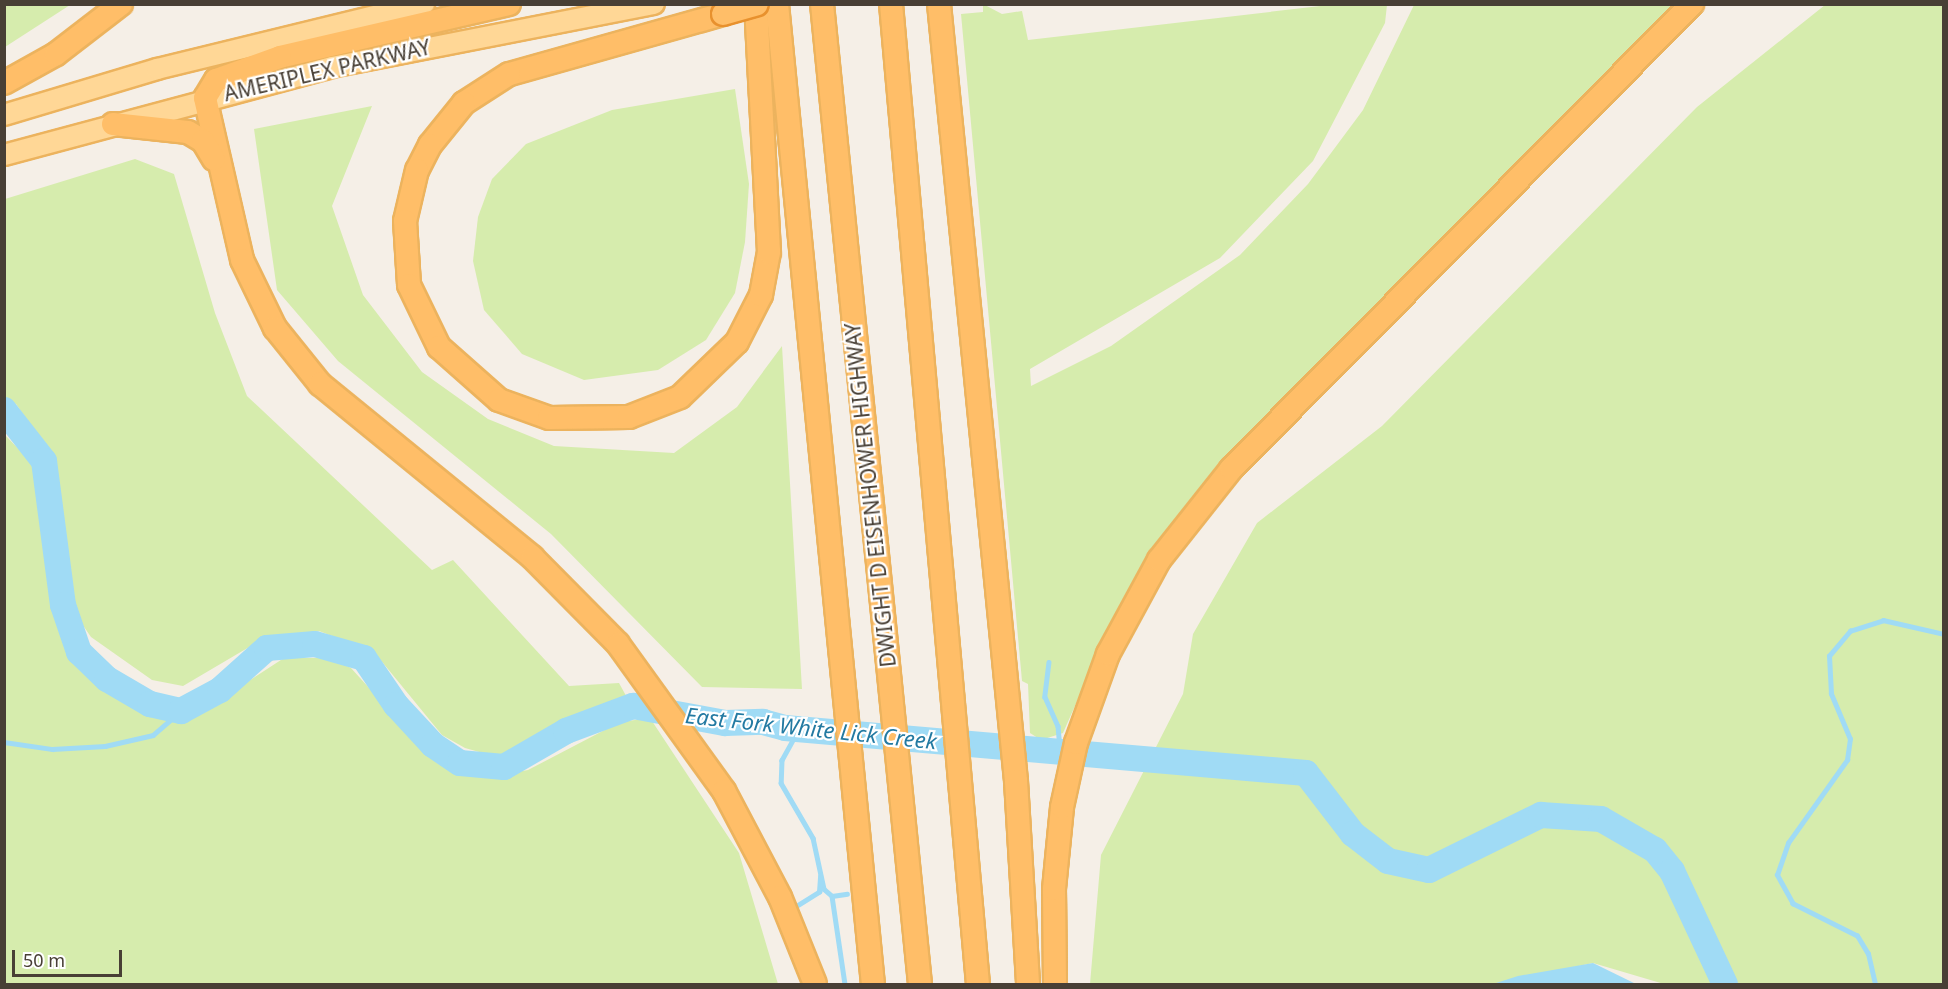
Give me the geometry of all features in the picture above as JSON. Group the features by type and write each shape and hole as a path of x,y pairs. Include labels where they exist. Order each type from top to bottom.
{"highway":[{"path":"4,83 56,54 121,4"},
{"path":"509,4 330,37 280,49 216,80 205,98 215,160 253,287 297,358 344,406 532,557 618,645 724,791 780,897 815,984"},
{"path":"756,4 769,252 761,295 737,342 680,397 629,417 549,418 499,400 439,347 409,285 405,221 417,170 430,145 464,103 509,74 756,4"},
{"path":"777,4 873,984"},
{"name":"DWIGHT D EISENHOWER HIGHWAY","path":"822,4 920,984"},
{"path":"891,4 978,984"},
{"path":"939,4 948,75 1016,781 1028,984"},
{"path":"944,4 948,75"},
{"path":"1055,984 1054,889 1062,807 1093,691 1146,581 1215,486 1692,4"},
{"path":"113,124 188,132 203,141 215,160"}],"main road":[{"name":"AMERIPLEX PARKWAY","path":"330,37 424,4"},
{"name":"AMERIPLEX PARKWAY","path":"4,155 205,98 332,67 654,4"},
{"name":"AMERIPLEX PARKWAY","path":"4,115 157,69 280,49"}],"green space":[{"path":"5,4 70,4 70,5 5,47"},
{"path":"983,4 1002,14 1022,11 1028,40 1329,5 1387,5 1385,23 1313,161 1220,258 1030,369 1031,386 1111,346 1240,255 1308,184 1363,110 1414,5 1682,5 1224,466 1093,665 1063,733 1041,740 1030,733 1028,684 1022,681 961,14 983,12"},
{"path":"1825,5 1943,5 1943,984 1664,984 1593,963 1492,984 1090,984 1101,855 1183,694 1193,634 1257,523 1382,426 1697,107"},
{"path":"735,89 749,184 745,242 735,293 706,340 658,370 584,380 522,354 484,310 473,261 478,217 492,179 526,144 612,110"},
{"path":"372,106 332,206 363,295 422,372 488,419 554,446 674,453 737,407 782,346 802,689 702,687 551,534 338,361 277,290 254,129"},
{"path":"135,159 174,174 215,313 247,396 432,570 453,560 569,686 619,683 630,703 575,721 504,759 465,748 442,735 374,652 319,631 263,639 183,686 152,680 91,637 71,608 57,479 46,447 16,404 5,401 5,199"},
{"path":"4,434 39,470 64,640 113,691 144,708 189,720 284,658 331,658 351,668 437,763 482,778 528,770 620,722 650,718 739,853 778,984 5,984"}],"water":[{"path":"1593,963 1636,984 1493,984 1518,976"}],"waterway":[{"name":"East Fork White Lick Creek","path":"4,410 44,461 63,605 79,652 107,679 150,704 181,711 220,690 267,648 315,644 364,658 396,705 433,745 460,763 504,767 566,731 633,706 725,723 763,722 785,728 1306,773 1353,834 1388,861 1429,870 1541,815 1601,819 1655,850 1672,871 1725,984"},
{"path":"1875,984 1868,954 1857,936 1793,904 1777,875 1788,843 1847,760 1850,739 1831,694 1829,656 1850,631 1883,620 1944,634"},
{"path":"1049,662 1045,697 1058,726 1060,749"},
{"path":"4,742 52,749 105,746 153,735 181,711"},
{"path":"807,729 796,735 782,760 781,783 813,838 824,889 832,896 847,894"},
{"path":"798,905 819,892 820,876"},
{"path":"832,896 845,984"}]}
